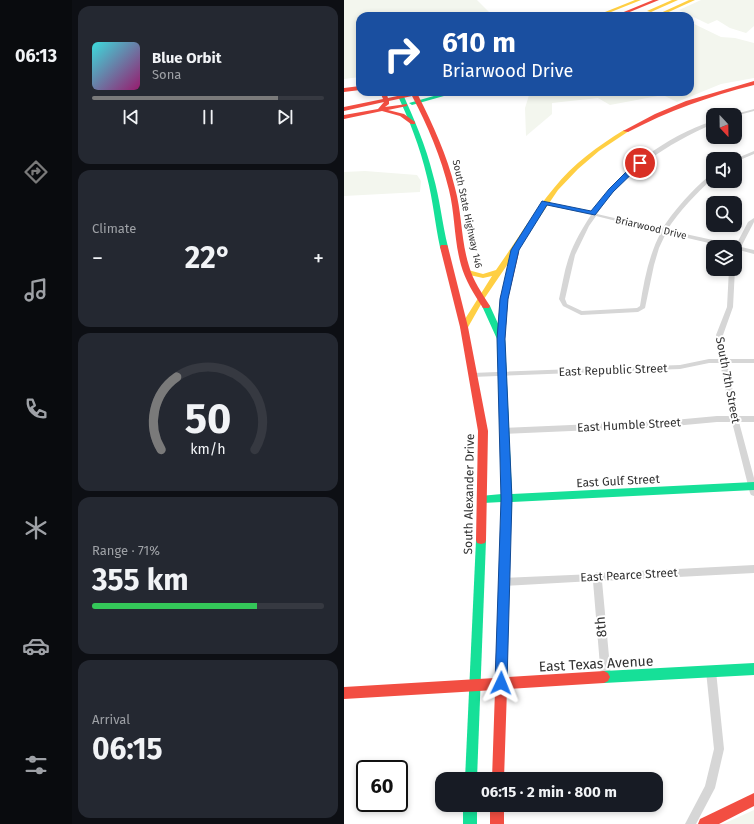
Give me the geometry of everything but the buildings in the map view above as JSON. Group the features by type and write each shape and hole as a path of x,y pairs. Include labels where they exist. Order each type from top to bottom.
{"main road":[{"path":"608,12 639,0"},
{"path":"626,12 657,0"},
{"path":"647,12 676,0"},
{"path":"665,12 693,0"},
{"path":"464,327 481,298 515,250 545,203 557,188 585,160 629,129 657,114 688,102 754,83"},
{"path":"344,90 356,88"},
{"path":"344,108 379,96"},
{"path":"344,100 379,96 387,103 384,106 371,111"},
{"path":"401,96 413,123 431,179 439,229 464,327"},
{"name":"South State Highway 146","path":"415,96 435,134 446,168 455,202 461,244 468,272 474,288 489,310 501,339"},
{"path":"344,117 442,96"},
{"path":"428,119 428,104 442,96"},
{"path":"371,111 396,112 413,123"},
{"path":"439,229 450,228 454,230 461,244"},
{"path":"498,772 505,582 506,499 501,339 504,299 515,250"},
{"path":"468,272 483,276 498,272"},
{"name":"South Alexander Drive","path":"464,327 483,431 483,499 471,772"},
{"name":"East Gulf Street","path":"483,499 754,488"},
{"name":"East Texas Avenue","path":"344,693 476,684 754,669"},
{"path":"705,824 754,799"},
{"path":"470,812 470,824"},
{"path":"497,812 497,824"}],"street":[{"path":"742,113 754,110"},
{"path":"706,125 667,144 640,163 611,190 593,214 574,250 562,299 565,305 581,313 638,310 644,307 648,273 653,255 663,231 674,213 690,194 706,181"},
{"path":"742,158 754,152"},
{"name":"Briarwood Drive","path":"545,203 706,241"},
{"path":"739,240 751,222 754,220"},
{"name":"Briarwood Drive","path":"742,249 754,252"},
{"name":"South 7th Street","path":"731,276 730,306 727,316 719,330 719,340 735,419 754,488"},
{"name":"East Republic Street","path":"472,375 680,367 708,361 754,360"},
{"name":"East Humble Street","path":"504,431 663,424 718,419 754,419"},
{"name":"East Pearce Street","path":"505,582 754,569"},
{"name":"8th","path":"597,576 606,678"},
{"path":"690,824 710,788 719,749 711,671"}],"shaded area":[{"path":"344,0 477,0 489,12 356,12 356,78 344,79"},
{"path":"701,0 754,0 754,26 746,33 730,28 717,20 708,24 694,17 694,12 683,12 679,10"},
{"path":"694,24 721,37 735,38 754,43 754,78 721,84 694,95"},
{"path":"529,96 658,96 610,105 598,98 552,103 552,114 526,136 525,108"},
{"path":"665,96 692,96 677,102"},
{"path":"365,171 417,175 421,181 420,192 344,196 344,172"},
{"path":"754,810 754,824 723,824"}],"traffic: fast":[{"path":"401,96 427,162 435,194 444,247"},
{"path":"412,103 439,96"},
{"path":"486,306 501,339 507,499 505,547"},
{"path":"483,499 754,486"},
{"path":"471,772 481,540"},
{"path":"604,677 754,669"},
{"path":"470,812 470,824"}],"traffic: slow":[{"path":"608,12 639,0"},
{"path":"649,11 676,0"},
{"path":"665,12 693,0"},
{"path":"464,327 481,298 556,189 576,168 597,150 626,131"},
{"path":"468,272 483,276 499,272"}],"traffic: jam":[{"path":"626,12 657,0"},
{"path":"626,131 657,115 688,102 754,83"},
{"path":"344,90 356,88"},
{"path":"380,108 387,103 384,96"},
{"path":"344,109 405,96"},
{"path":"415,96 433,132 448,173 455,202 461,250 465,266 474,287 486,306"},
{"path":"344,117 405,105"},
{"path":"385,111 402,115 413,123"},
{"path":"444,247 464,327 483,431 481,540"},
{"path":"501,339 504,299 515,252"},
{"path":"498,772 505,547"},
{"path":"344,693 604,677"},
{"path":"705,824 754,799"},
{"path":"497,812 497,824"}],"route":[{"path":"501,683 505,582 506,499 501,339 504,299 515,250 545,203 593,214 611,190 640,163"}]}
